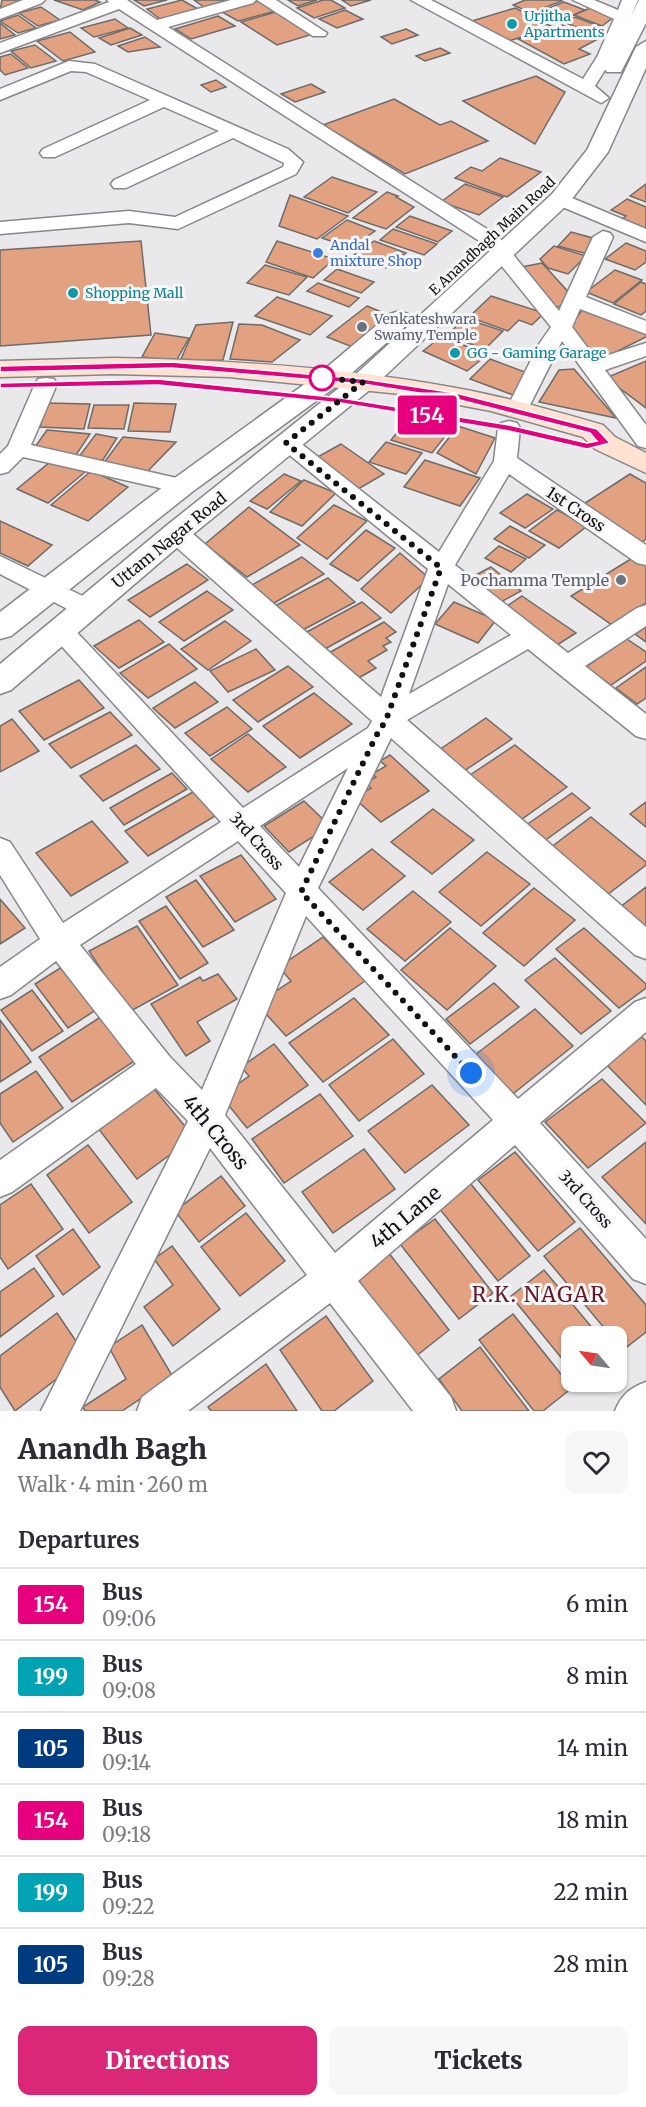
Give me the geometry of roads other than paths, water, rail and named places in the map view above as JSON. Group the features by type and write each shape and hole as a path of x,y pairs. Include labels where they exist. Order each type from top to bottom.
{"main road":[{"path":"0,369 172,365 344,387 513,419 587,446 605,443 646,464"},
{"path":"0,386 158,382 304,398 344,387"}],"street":[{"path":"0,14 37,0"},
{"path":"157,25 248,0"},
{"path":"265,0 319,33"},
{"path":"419,0 594,92 604,57 630,0"},
{"path":"581,0 621,17"},
{"path":"0,48 118,1 496,247 562,327 646,441"},
{"name":"E Anandbagh Main Road","path":"344,387 496,247 580,149 594,92 646,3"},
{"name":"E Anandbagh Main Road","path":"344,387 496,247 560,199 597,152 640,71 646,46"},
{"path":"0,95 77,64 97,69 288,156 294,162 290,170 178,223 129,217 0,228"},
{"path":"49,153 165,100"},
{"path":"120,184 234,131"},
{"path":"560,199 646,236"},
{"path":"60,1411 207,1118 301,892 381,728 441,568 505,461 513,419 549,344 562,327 603,237"},
{"path":"574,300 646,328"},
{"path":"593,368 646,349"},
{"path":"0,467 18,449 46,384"},
{"name":"Uttam Nagar Road","path":"0,682 286,443 344,387"},
{"name":"Uttam Nagar Road","path":"0,628 182,486 304,398"},
{"path":"286,443 646,729"},
{"path":"18,449 182,486"},
{"name":"1st Cross","path":"505,461 646,556"},
{"path":"176,533 381,728 646,946"},
{"path":"0,564 86,608"},
{"path":"568,665 646,614"},
{"name":"3rd Cross","path":"60,630 243,824 301,892 517,1122 646,1266"},
{"path":"0,985 59,942 243,824 381,728 530,636"},
{"name":"4th Cross","path":"0,850 59,942 158,1067 207,1118 436,1411"},
{"name":"4th Lane","path":"156,1411 333,1278 646,1012"},
{"path":"0,1180 158,1067"},
{"path":"634,1411 646,1401"}],"place":[{"name":"Urjitha Apartments","path":"512,24"},
{"name":"Andal mixture Shop","path":"318,253"},
{"name":"Shopping Mall","path":"73,293"},
{"name":"Venkateshwara Swamy Temple","path":"362,327"},
{"name":"GG - Gaming Garage","path":"455,353"},
{"name":"Pochamma Temple","path":"621,580"}],"district":[{"name":"R.K. NAGAR","path":"539,1294"}]}
